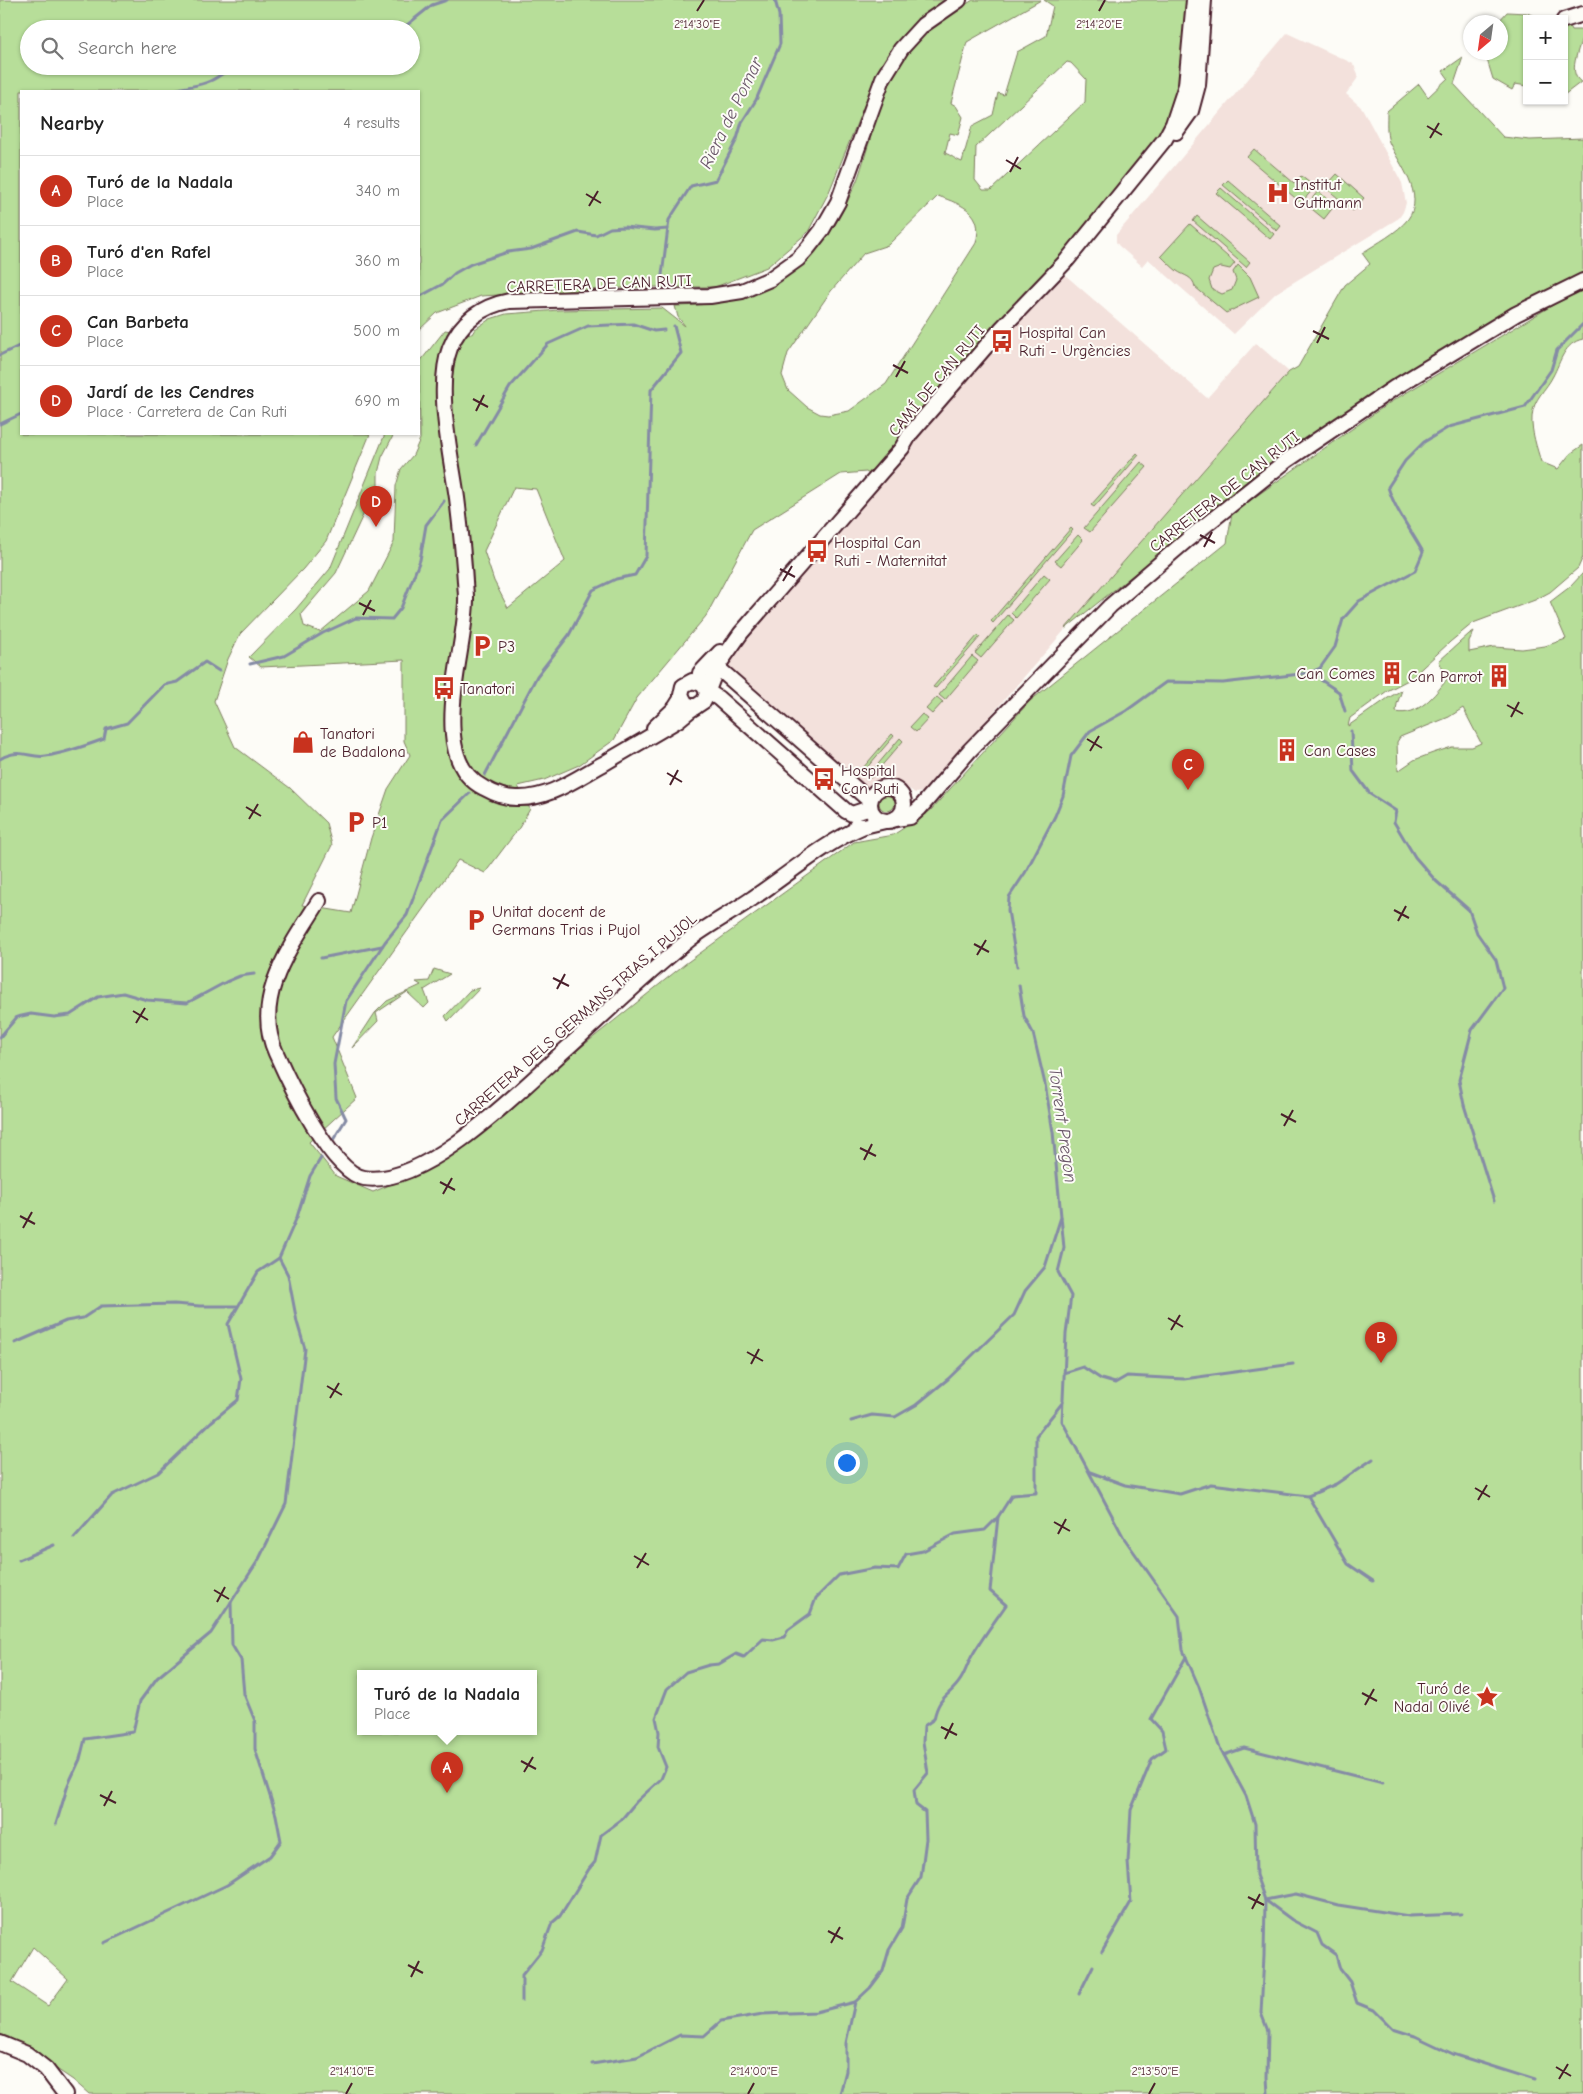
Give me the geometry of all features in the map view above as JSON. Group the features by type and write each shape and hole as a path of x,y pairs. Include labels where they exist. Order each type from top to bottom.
{"street":[{"name":"CARRETERA DE CAN RUTI","path":"637,744 675,708 682,697 682,689 685,684 690,682 703,698 678,720 637,744 557,789 534,796 516,798 498,794 482,787 466,772 458,758 452,735 452,714 466,606 463,546 446,413 444,373 450,347 462,327 472,317 484,309 497,304 548,300 710,296 742,291 770,279 784,270 808,248 832,213 884,78 901,49 923,25 959,0"},
{"name":"CAMÍ DE CAN RUTI","path":"703,698 700,673 741,633 902,448 910,434 1002,328 1067,260 1157,150 1173,124 1186,85 1194,0"},
{"name":"CAMÍ DE CAN RUTI","path":"1157,150 1173,136 1190,111 1198,80 1204,0"},
{"path":"1568,19 1583,14"},
{"name":"CAMÍ DE CAN RUTI","path":"1191,27 1196,34 1194,74 1198,80"},
{"name":"CAMÍ DE CAN RUTI","path":"1178,112 1183,107 1192,86 1198,80"},
{"name":"CARRETERA DE CAN RUTI","path":"853,829 910,817 970,750 1110,606 1187,540 1286,462 1394,388 1516,314 1583,281"},
{"name":"CAMÍ DE CAN RUTI","path":"703,698 717,667 741,633"},
{"path":"717,667 876,817 890,820 904,809 903,795 898,790"},
{"path":"682,697 687,705 703,698 718,698 852,814 867,807 873,794 882,787 888,786 908,796 919,798 935,790"},
{"path":"703,698 853,829"},
{"name":"CARRETERA DELS GERMANS TRIAS I PUJOL","path":"319,901 286,952 274,980 268,1009 268,1021 275,1050 299,1098 330,1151 355,1175 364,1178 385,1178 406,1172 427,1161 476,1129 692,938 853,829 867,807"},
{"path":"0,2043 27,2054 46,2069 66,2094"}],"shaded area":[{"name":"Institut Guttmann","path":"1287,33 1352,63 1355,67 1358,74 1357,79 1346,94 1362,108 1402,183 1406,203 1399,218 1276,293 1234,334 1148,259 1142,266 1119,246 1116,242 1116,235"},
{"path":"1064,274 1207,398 1256,343 1289,372 924,792 915,793 889,777 880,779 875,787 868,790 727,668 724,661 904,453 1015,320"}],"green space":[{"path":"0,0 948,0 911,29 888,56 872,86 829,192 808,232 767,267 715,287 641,287 481,296 437,313 420,329 420,90 20,90 20,435 370,435 326,541 303,569 240,634 228,659 214,701 235,747 290,788 326,823 332,845 302,905 351,913 371,838 388,789 410,755 404,741 404,660 261,667 249,657 296,609 330,569 385,435 393,435 382,457 378,473 378,493 373,503 364,513 336,573 301,614 304,626 320,632 369,591 394,542 396,486 401,469 413,455 420,439 420,362 445,330 472,334 475,329 490,319 506,314 559,310 662,308 685,326 678,317 675,306 732,300 757,292 780,281 819,248 835,225 856,184 884,97 890,82 906,55 937,24 973,0 1041,0 967,42 951,103 956,106 963,117 958,135 950,133 945,153 962,162 972,126 993,115 998,93 1004,95 1017,52 1046,36 1053,6 1044,0 1192,0 1184,79 1166,129 1065,252 869,474 866,472 841,474 752,530 706,616 637,698 614,740 579,765 544,780 518,786 530,809 519,828 485,873 458,860 332,1037 357,1098 309,1142 336,1176 373,1192 437,1165 685,964 854,842 893,835 930,811 1030,701 1227,543 1232,513 1389,403 1583,287 1583,339 1571,344 1564,353 1550,381 1537,400 1532,417 1533,434 1541,462 1558,469 1570,454 1583,445 1583,557 1578,568 1550,592 1535,600 1473,623 1410,679 1387,691 1350,718 1348,726 1402,690 1396,712 1412,711 1426,703 1447,679 1439,661 1474,631 1469,641 1469,652 1494,647 1522,649 1545,646 1566,639 1550,602 1571,586 1583,573 1583,2094 89,2094 73,2080 9,2037 0,2034","holes":["1067,62 1071,63 1086,79 1085,102 991,190 983,190 975,180 976,147","938,196 956,203 969,211 977,224 976,243 886,384 849,411 828,415 820,414 807,407 788,390 782,375 788,353 831,291 864,253 888,245","514,487 536,489 565,561 508,608 494,581 484,551","1463,708 1481,743 1472,747 1452,747 1433,753 1414,760 1398,771 1397,742 1400,737 1449,717","33,1947 68,1979 48,2006 12,1982"]},
{"path":"1507,12 1532,15 1523,15 1523,85 1515,84 1512,90 1493,79 1487,60 1508,60 1508,15 1504,15"},
{"path":"1568,26 1572,30 1583,30 1575,64 1576,77 1581,82 1568,92"},
{"path":"1463,57 1454,84 1503,137 1530,140 1583,138 1583,272 1489,323 1316,433 1236,493 1065,629 1289,372 1298,367 1345,285 1370,264 1362,253 1393,233 1408,219 1413,210 1413,190 1389,142 1387,111 1419,84 1428,97 1448,78 1443,71"},
{"path":"1254,149 1294,183 1301,176 1315,187 1301,203 1247,157"},
{"path":"1337,174 1364,198 1353,211 1325,187"},
{"path":"1228,180 1281,226 1277,231 1223,185"},
{"path":"1221,188 1274,234 1270,239 1216,193"},
{"path":"1318,191 1335,205 1324,219 1307,205"},
{"path":"1197,216 1250,262 1246,267 1193,221"},
{"path":"1190,224 1235,263 1230,269 1221,267 1213,270 1209,280 1212,289 1222,294 1232,290 1236,280 1233,272 1238,265 1250,277 1259,297 1226,313 1195,287 1190,278 1177,271 1161,256"},
{"path":"1137,453 1139,455 1094,507 1091,505"},
{"path":"1141,462 1147,467 1090,532 1084,528"},
{"path":"1071,528 1073,530 993,623 991,621"},
{"path":"1078,535 1083,540 1061,566 1055,561"},
{"path":"1044,574 1050,579 1016,618 1011,613"},
{"path":"1008,615 1014,620 981,658 975,653"},
{"path":"978,635 980,637 936,688 933,687"},
{"path":"972,656 978,661 945,700 939,695"},
{"path":"937,697 943,702 932,714 926,709"},
{"path":"922,714 928,719 916,732 910,727"},
{"path":"892,734 894,736 864,771 862,769"},
{"path":"900,738 903,741 871,778 868,776"},
{"path":"887,795 895,803 887,811 879,803"},
{"path":"434,969 450,974 424,990 429,1003 424,1008 407,992 376,1013 378,1021 352,1048 375,1013 387,1001 421,985 416,982 429,981"},
{"path":"480,988 448,1021 445,1016 470,990"}],"waterway":[{"path":"413,20 432,5 447,0"},
{"name":"Riera de Pomar","path":"662,275 669,220 691,186 716,180 737,139 742,122 756,100 780,44 779,15 775,0"},
{"path":"174,90 205,83 220,75"},
{"path":"420,296 443,284 455,273 471,264 508,252 531,249 578,232 596,235 610,228 668,229"},
{"path":"476,445 510,387 548,344 588,326 633,324 654,331 664,330"},
{"path":"1017,966 1008,910 1009,897 1025,873 1055,816 1063,796 1071,756 1090,731 1126,711 1166,682 1223,683 1309,673 1320,668 1335,647 1343,619 1359,601 1415,571 1423,552 1399,512 1388,487 1405,461 1424,442 1449,427 1525,407 1551,370 1557,350 1583,324"},
{"path":"485,775 537,676 569,635 593,590 616,579 635,575 646,556 651,390 681,353 674,326"},
{"path":"0,355 20,345"},
{"path":"0,424 20,414"},
{"path":"250,664 284,656 323,633 356,618 392,619 401,608 420,560 426,525 444,501"},
{"path":"0,759 14,754 53,755 104,739 106,729 127,723 164,685 177,682 205,662 219,671"},
{"path":"1320,668 1321,680 1339,692 1345,711"},
{"path":"1351,731 1353,771 1370,794 1396,811 1394,822 1415,857 1436,881 1469,910 1477,933 1496,960 1503,988 1472,1030 1459,1080 1464,1105 1494,1201"},
{"path":"333,1140 346,1119 336,1098 334,1064 346,1001 385,942 407,915 442,820 470,793"},
{"path":"321,958 382,946"},
{"path":"0,1037 17,1017 31,1014 54,1017 70,1015 98,997 123,993 147,1000 187,1003 226,982 240,976 254,974"},
{"name":"Torrent Pregon","path":"1019,985 1024,1016 1033,1033 1045,1084 1053,1132 1064,1248 1058,1272 1071,1296 1066,1334 1062,1421 1124,1538 1179,1616 1183,1650 1199,1687 1219,1746 1246,1796 1255,1824 1256,1875 1265,1900 1261,2013 1268,2031 1268,2094"},
{"path":"56,1824 68,1785 80,1759 85,1739 133,1732 140,1701 157,1678 211,1633 259,1559 286,1504 305,1349 297,1322 288,1275 279,1258 297,1217 310,1176 321,1158"},
{"path":"851,1421 872,1415 895,1417 916,1405 948,1379 1014,1315 1025,1291 1045,1267 1061,1217"},
{"path":"74,1538 112,1495 158,1473 211,1422 238,1400 241,1379 228,1324 258,1272 279,1258"},
{"path":"15,1343 66,1321 83,1318 101,1306 174,1304 237,1306"},
{"path":"1064,1373 1083,1367 1101,1379 1115,1383 1127,1376 1184,1379 1293,1364"},
{"path":"522,2001 522,1975 542,1950 552,1923 560,1916 595,1862 601,1835 621,1820 636,1802 661,1779 666,1767 658,1747 659,1732 656,1718 667,1689 686,1672 719,1664 736,1654 744,1657 763,1639 773,1640 784,1637 788,1630 810,1614 816,1598 839,1575 875,1568 898,1569 906,1554 923,1551 955,1534 985,1530 998,1517 1012,1495 1036,1493 1036,1436 1063,1402"},
{"path":"1090,1472 1125,1485 1180,1494 1211,1484 1308,1496 1336,1484 1373,1459"},
{"path":"1308,1496 1348,1564 1373,1581"},
{"path":"840,2094 846,2071 846,2043 855,2002 870,1988 883,1971 889,1950 902,1928 907,1899 921,1877 926,1839 925,1812 916,1805 914,1790 928,1773 923,1742 924,1726 934,1719 942,1700 957,1685 971,1657 1006,1605 990,1591 998,1517"},
{"path":"19,1560 54,1545"},
{"path":"104,1943 227,1885 270,1856 281,1841 276,1815 255,1749 255,1721 244,1694 241,1660 232,1645 231,1602"},
{"path":"1102,1952 1131,1902 1128,1862 1131,1810 1152,1759 1166,1749 1162,1731 1151,1719 1186,1657"},
{"path":"1224,1755 1244,1748 1383,1783"},
{"path":"1265,1900 1296,1894 1338,1905 1409,1916 1461,1914"},
{"path":"1265,1900 1292,1920 1317,1933 1322,1945 1336,1955 1340,1969 1350,1982 1357,2003 1374,2010 1393,2029 1415,2036 1453,2054 1535,2080"},
{"path":"1079,1994 1093,1966"},
{"path":"592,2064 637,2057 680,2035 704,2036 721,2021 763,2014 816,2012 855,2002"}],"place":[{"name":"Institut Guttmann","path":"1278,193"},
{"name":"Hospital Can Ruti - Urgències","path":"1002,341"},
{"name":"Jardí de les Cendres","path":"376,527"},
{"name":"Hospital Can Ruti - Maternitat","path":"817,551"},
{"name":"P3","path":"482,646"},
{"name":"Can Comes","path":"1392,673"},
{"name":"Can Parrot","path":"1499,676"},
{"name":"Tanatori","path":"444,688"},
{"name":"Tanatori de Badalona","path":"303,742"},
{"name":"Can Cases","path":"1287,750"},
{"name":"Hospital Can Ruti","path":"824,779"},
{"name":"Can Barbeta","path":"1188,790"},
{"name":"P1","path":"356,822"},
{"name":"Unitat docent de Germans Trias i Pujol","path":"476,920"},
{"name":"Turó d'en Rafel","path":"1381,1363"},
{"name":"Turó de Nadal Olivé","path":"1487,1697"},
{"name":"Turó de la Nadala","path":"447,1793"}]}
